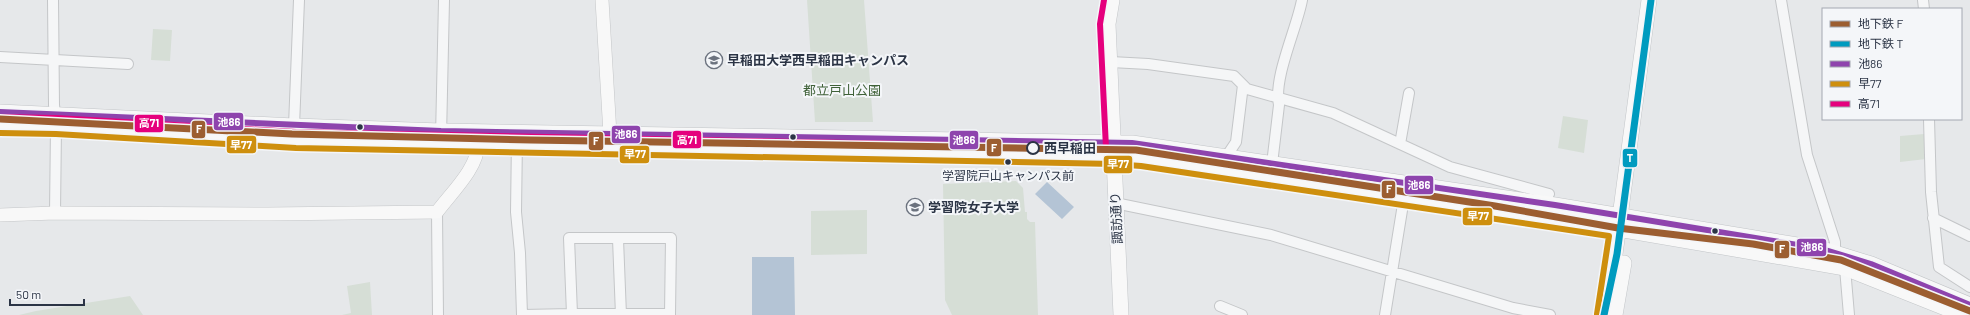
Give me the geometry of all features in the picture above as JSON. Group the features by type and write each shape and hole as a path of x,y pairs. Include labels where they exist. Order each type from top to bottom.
{"main road":[{"name":"諏訪通り","path":"1101,0 1108,24"},
{"name":"諏訪通り","path":"1112,0 1108,24 1121,315"},
{"path":"1615,315 1649,0"},
{"path":"1605,315 1624,223 1659,0"},
{"path":"0,112 55,120 296,140 441,137 1114,149 1132,143 1226,156 1624,223 1845,268 1963,315"},
{"path":"0,125 55,120 294,126 441,137 478,144 517,138 610,134 1114,149 1142,158 1404,198 1624,223 1835,252 1871,264 1970,305"}],"street":[{"path":"53,0 55,213"},
{"path":"294,126 299,0"},
{"path":"441,137 444,0"},
{"path":"602,0 610,134"},
{"path":"1272,164 1279,105 1277,98 1286,54 1302,0"},
{"path":"1781,0 1807,155 1835,242 1835,252"},
{"path":"1923,0 1932,0"},
{"path":"0,57 128,64"},
{"path":"1110,62 1148,64 1234,76 1247,89 1333,113 1450,167 1549,194"},
{"path":"1226,156 1236,142 1243,85"},
{"path":"1400,144 1409,93"},
{"path":"1929,120 1933,218 1939,267 1970,288"},
{"path":"517,138 516,212 520,252 523,315 670,315 671,238 569,238 572,314"},
{"path":"438,315 437,212 474,163 478,152 478,144"},
{"path":"1385,315 1404,198"},
{"path":"1115,203 1270,235 1513,308 1550,315"},
{"path":"0,215 55,213 268,214 437,212"},
{"path":"1933,218 1970,236"},
{"path":"618,239 621,314"},
{"path":"1845,268 1849,315"},
{"path":"1220,306 1242,315"}],"green space":[{"name":"都立戸山公園","path":"807,0 864,0 873,122 815,122"},
{"path":"153,29 172,30 170,61 151,60"},
{"path":"1563,116 1588,120 1584,153 1558,148"},
{"path":"1924,134 1926,159 1900,162 1900,136"},
{"path":"1016,181 1023,188 1027,219 1030,222 1035,222 1038,315 952,315 945,300 943,184"},
{"path":"867,210 867,254 811,255 811,211"},
{"path":"370,282 372,315 342,315 351,313 347,286"},
{"path":"130,296 143,315 19,315 36,311"}],"water":[{"path":"1047,182 1074,207 1062,219 1035,194"},
{"path":"752,257 794,257 795,315 752,315"}],"metro line":[{"name":"T","path":"1604,315 1617,254 1651,0"},
{"name":"F","path":"0,119 292,134 531,140 1136,150 1495,206 1618,228 1753,244 1841,260 1970,311"}],"transit line":[{"name":"高71","path":"0,117 56,118 296,132 1106,148 1100,24 1104,0"},
{"name":"池86","path":"0,112 441,131 1132,143 1555,205 1822,249 1871,264 1970,305"},
{"name":"早77","path":"0,133 56,134 296,148 1114,164 1141,166 1609,236 1597,314"}],"place":[{"name":"早稲田大学西早稲田キャンパス","path":"714,60"},
{"name":"西早稲田","path":"1033,148"},
{"name":"学習院戸山キャンパス前","path":"1008,162"},
{"name":"学習院女子大学","path":"915,207"}]}
